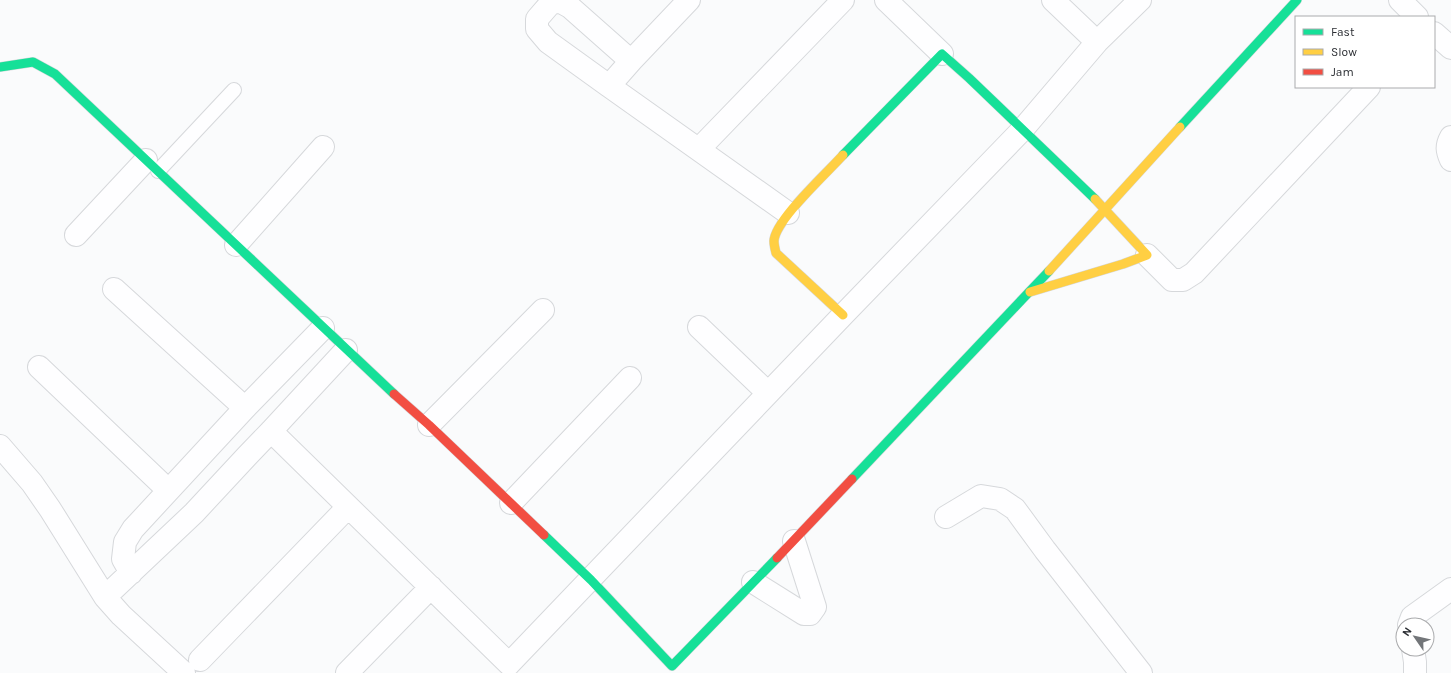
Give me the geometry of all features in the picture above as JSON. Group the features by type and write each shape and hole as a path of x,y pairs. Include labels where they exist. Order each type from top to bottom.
{"street":[{"path":"609,86 689,0"},
{"path":"699,150 843,0"},
{"path":"886,0 1105,208 1147,255 1172,280 1182,280 1194,273 1368,88"},
{"path":"1053,0 1097,42"},
{"path":"271,431 430,587 505,669 768,393 1022,130 1097,42 1140,0"},
{"path":"0,67 33,62 55,74 380,382 429,424 591,580 668,670 794,541 1082,236 1105,208 1297,0"},
{"path":"1400,0 1416,16"},
{"path":"631,61 570,7 559,1 550,4 537,19 537,29 548,42 788,213"},
{"path":"1435,34 1451,48"},
{"path":"843,315 776,253 774,240 779,226 788,213 910,85 942,54"},
{"path":"1451,137 1447,144 1448,153 1451,160"},
{"path":"236,245 323,147"},
{"path":"76,235 152,166"},
{"path":"1029,292 1123,264 1147,255"},
{"path":"114,289 245,408"},
{"path":"429,424 543,310"},
{"path":"700,327 768,393"},
{"path":"131,573 122,558 125,542 133,530 168,490 245,408 323,328"},
{"path":"106,597 194,513 346,350"},
{"path":"39,367 168,490"},
{"path":"511,503 630,378"},
{"path":"0,446 32,484 50,509 106,597 121,615 192,667 348,507"},
{"path":"946,517 981,496 1000,499 1015,509 1140,673"},
{"path":"753,582 804,614 810,614 816,607 794,541"},
{"path":"347,673 430,587"},
{"path":"1412,617 1451,589"},
{"path":"1414,657 1415,673"}],"lane":[{"path":"152,166 234,90"}],"traffic: fast":[{"path":"1180,127 1297,0"},
{"path":"843,155 942,54 1095,199"},
{"path":"0,67 33,62 55,74 394,394"},
{"path":"852,479 1049,271"},
{"path":"544,535 591,580 672,666 777,558"}],"traffic: slow":[{"path":"1049,271 1180,127"},
{"path":"843,155 792,209 777,232 774,246 776,253 843,315"},
{"path":"1030,292 1123,264 1147,255 1095,199"}],"traffic: jam":[{"path":"394,394 429,425 544,535"},
{"path":"777,558 852,479"}]}
